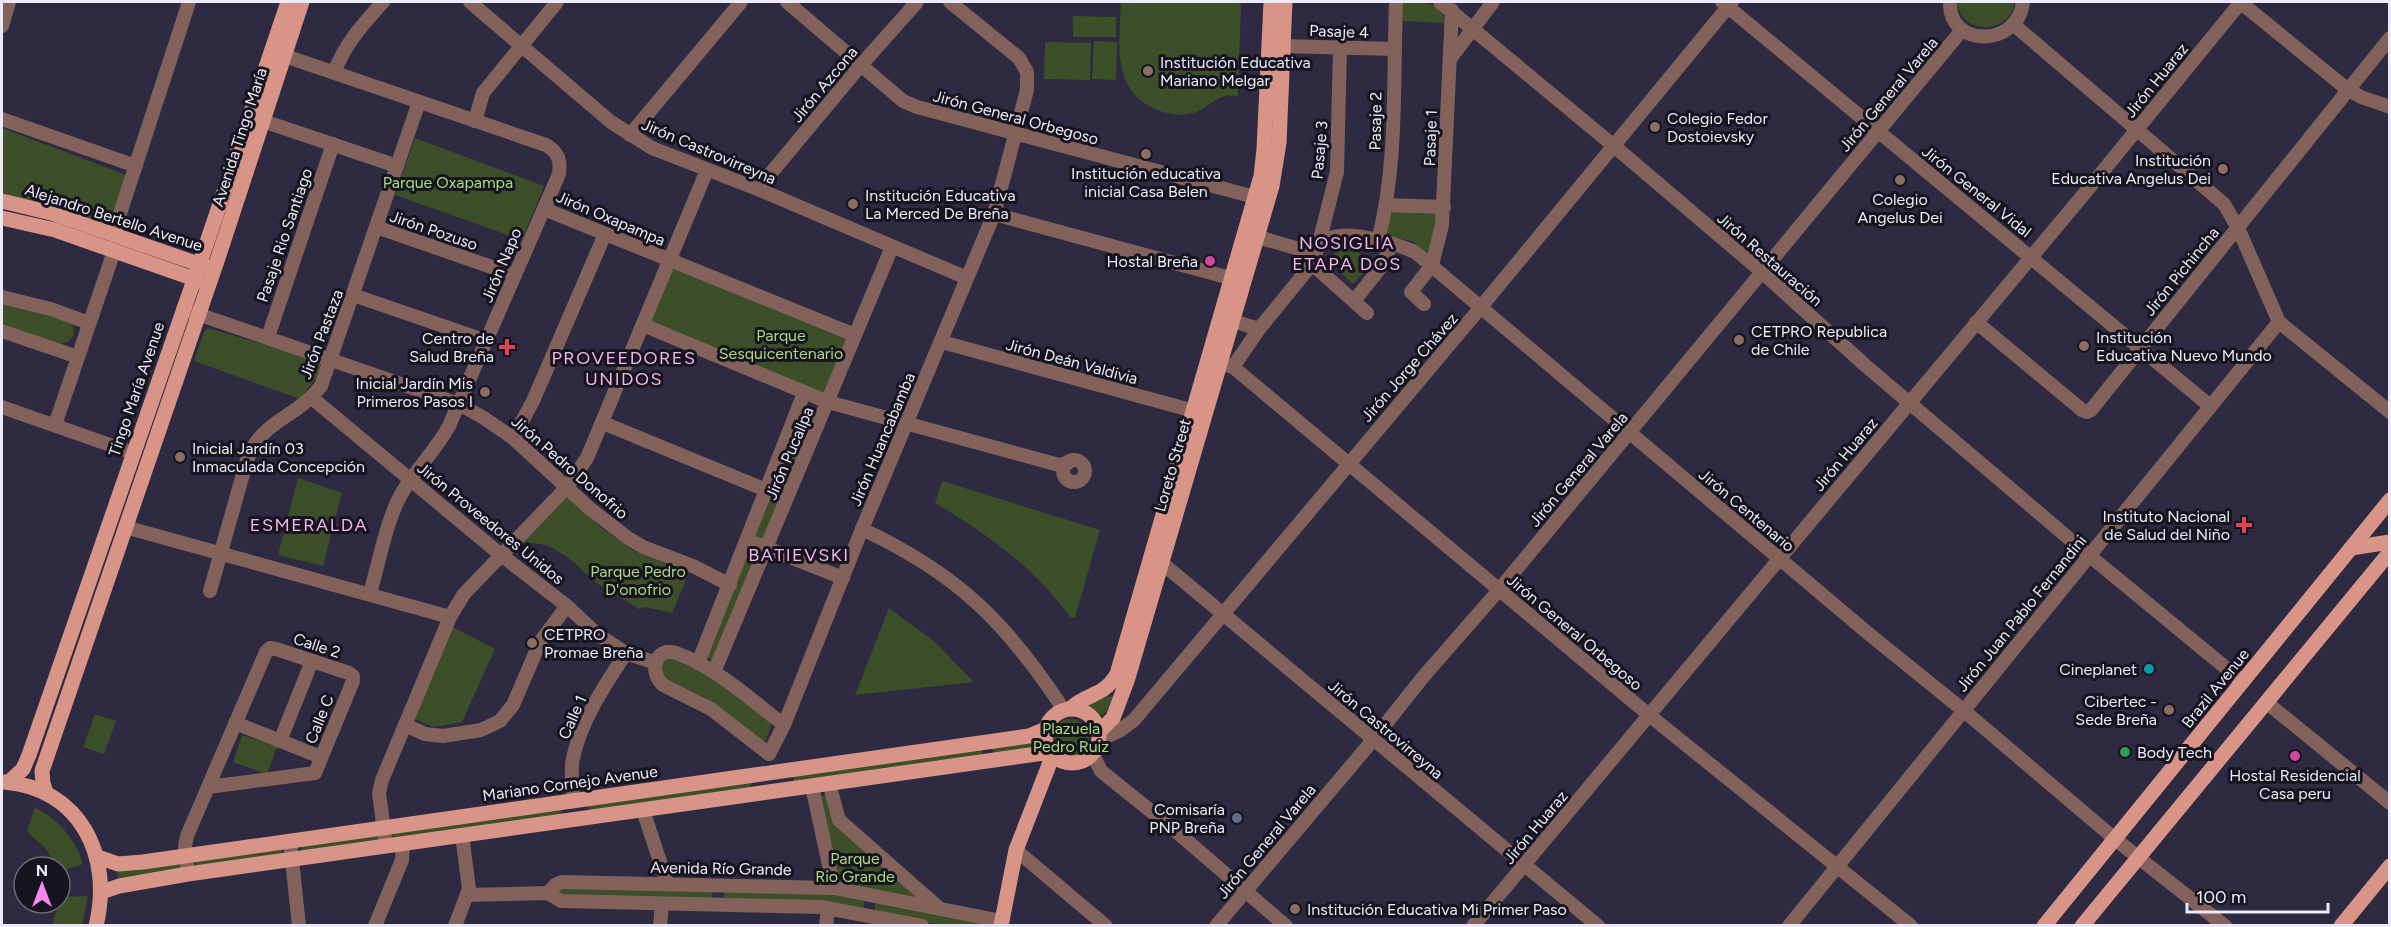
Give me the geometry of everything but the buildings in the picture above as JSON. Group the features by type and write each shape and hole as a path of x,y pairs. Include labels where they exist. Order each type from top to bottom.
{"main road":[{"path":"207,267 288,2"},
{"name":"Avenida Tingo María","path":"201,282 263,121 302,2"},
{"path":"1262,199 1271,2"},
{"path":"1262,199 1279,152 1285,2"},
{"name":"Loreto Street","path":"1067,709 1105,690 1117,674 1227,365 1238,280 1258,237 1262,199"},
{"name":"Loreto Street","path":"1097,741 1113,718 1118,706 1157,562 1194,411 1238,280 1262,199"},
{"name":"Alejandro Bertello Avenue","path":"2,201 51,213 207,267"},
{"name":"Alejandro Bertello Avenue","path":"2,218 55,230 201,282"},
{"name":"Tingo María Avenue","path":"46,793 42,771 125,527 201,282"},
{"name":"Tingo María Avenue","path":"5,782 23,769 29,755 133,453 191,311"},
{"name":"Brazil Avenue","path":"2044,926 2390,500"},
{"path":"2351,548 2389,552"},
{"path":"2082,926 2389,552"},
{"path":"1067,709 1086,712 1092,717 1097,741 1084,760 1070,762 1057,758 1051,752 1045,737 1046,729 1053,717 1067,709"},
{"name":"Mariano Cornejo Avenue","path":"98,857 118,864 186,856 1029,736 1046,729"},
{"path":"987,742 989,761"},
{"path":"102,892 118,886 188,874 1051,752"},
{"path":"1002,923 1016,850 1051,752"},
{"path":"1037,793 1049,778 1070,762"},
{"path":"765,792 760,784 772,773 787,780 784,790"},
{"path":"5,782 46,793 63,803 84,829 98,857 102,892 96,926"},
{"path":"575,801 567,811 578,819"},
{"path":"2341,926 2390,866"}],"street":[{"path":"2,26 9,2"},
{"path":"113,235 189,2"},
{"path":"334,72 344,49 354,34 383,2"},
{"name":"Jirón Castrovirreyna","path":"470,2 630,135 652,148 760,190 967,278"},
{"path":"476,121 483,93 520,44 556,2"},
{"path":"630,135 741,2"},
{"name":"Jirón General Orbegoso","path":"787,2 903,101 917,107 1262,199"},
{"name":"Jirón Azcona","path":"760,190 771,173 861,65 918,2"},
{"name":"Jirón Huancabamba","path":"769,754 784,724 905,424 942,342 994,214 1027,90 1027,72 1024,64 950,2"},
{"name":"Pasaje 2","path":"1354,301 1381,267 1385,242 1391,175 1396,2"},
{"path":"1450,59 1493,2"},
{"path":"1950,2 1954,19 1962,30 1975,36 1989,37 2002,33 2013,24 2020,15 2023,2"},
{"path":"2241,2 2347,89 2361,97 2390,107"},
{"name":"Jirón Huaraz","path":"1473,926 2032,257 2241,2"},
{"name":"Jirón General Vidal","path":"1728,3 1878,131 2210,406"},
{"name":"Jirón Jorge Chávez","path":"1097,741 1119,731 1134,720 1481,307 1728,3"},
{"name":"Jirón Restauración","path":"1446,6 1762,272 1909,403 2243,682"},
{"name":"Pasaje 1","path":"1432,265 1437,251 1444,207 1450,59 1446,6"},
{"path":"2013,24 2224,204 2238,228 2279,322 2390,412"},
{"name":"Jirón General Varela","path":"1216,926 1244,890 1373,740 1423,677 1499,590 1962,30"},
{"name":"Jirón Pichincha","path":"1976,322 2087,412 2091,410 2390,38"},
{"name":"Pasaje 4","path":"1283,46 1394,49"},
{"name":"Pasaje 3","path":"1315,255 1337,172 1340,48"},
{"name":"Jirón Oxapampa","path":"285,56 554,150 558,156 559,174 544,209 855,335"},
{"name":"Jirón Pastaza","path":"210,591 247,460 256,440 270,426 312,398 321,386 419,102"},
{"path":"2,120 136,166"},
{"path":"263,121 398,166"},
{"name":"Pasaje Rio Santiago","path":"268,337 333,144"},
{"path":"386,846 380,794 382,780 450,617 464,594 567,487 587,458 707,170"},
{"path":"1387,205 1444,207"},
{"name":"Jirón Napo","path":"370,593 396,506 412,479 440,443 544,209"},
{"path":"994,214 1238,280"},
{"name":"Jirón Pozuso","path":"376,227 515,275"},
{"name":"Jirón Centenario","path":"1322,230 1385,242 1415,252 1432,265 1629,433 2115,839 2225,926"},
{"path":"513,438 533,401 605,234"},
{"path":"1227,365 1259,329 1325,241 1344,235"},
{"path":"1258,237 1315,255 1367,313"},
{"name":"Jirón Pucallpa","path":"714,672 892,247"},
{"path":"55,425 111,260"},
{"path":"1424,304 1411,292 1432,265"},
{"path":"353,295 487,341"},
{"path":"2,297 51,309 89,323"},
{"name":"Jirón Pedro Donofrio","path":"191,311 459,404 484,417 513,438 589,508 643,547 693,566 730,585"},
{"path":"1233,321 1259,329"},
{"name":"Jirón Juan Pablo Fernandini","path":"1789,926 1963,710 2056,600 2279,322"},
{"path":"643,325 828,402 1064,467"},
{"path":"2,331 78,357"},
{"name":"Jirón Deán Valdivia","path":"942,342 1194,411"},
{"name":"Jirón General Orbegoso","path":"1227,365 1348,463 1649,715 1911,926"},
{"name":"Jirón Pucallpa","path":"698,663 804,393"},
{"name":"Jirón Proveedores Unidos","path":"312,398 501,555 567,606 597,634 626,653 656,663"},
{"path":"2,407 133,453"},
{"path":"603,423 766,490"},
{"path":"125,527 450,617"},
{"path":"862,529 921,559 974,598 1007,632 1067,709"},
{"path":"747,540 843,578"},
{"name":"Jirón Castrovirreyna","path":"1157,562 1224,614 1599,926"},
{"path":"405,725 425,734 442,736 482,730 500,721 513,705 540,642 567,606"},
{"name":"Calle 2","path":"235,723 266,652 270,648 349,673 352,676"},
{"path":"772,773 769,754 711,709 663,685 656,679 654,672 656,663 662,653 668,652 698,663 714,672 784,724"},
{"name":"Calle 1","path":"575,801 572,766 576,748 590,713 626,653"},
{"path":"280,741 312,661"},
{"name":"Calle C","path":"208,787 315,773 352,676"},
{"path":"2266,702 2390,803"},
{"path":"188,874 187,836 235,723 321,757"},
{"path":"1097,741 1095,759 1101,771 1178,832 1286,926"},
{"path":"829,783 839,820 941,910"},
{"path":"812,786 834,888"},
{"path":"643,810 666,883"},
{"path":"455,926 468,895 462,836"},
{"path":"290,841 299,926"},
{"path":"375,926 402,860 404,844"},
{"path":"1016,850 1106,926"},
{"name":"Avenida Río Grande","path":"548,893 555,885 562,882 834,888 1002,923"},
{"path":"716,884 716,905"},
{"name":"Avenida Río Grande","path":"468,895 548,893 561,901 828,908 922,926"},
{"path":"868,915 872,896"},
{"path":"660,926 662,904"},
{"path":"826,926 828,908"}],"green space":[{"path":"1121,2 1241,2 1238,96 1222,97 1197,111 1182,115 1159,111 1137,97 1128,86 1120,59"},
{"path":"1402,2 1435,6 1444,15 1446,23 1402,21"},
{"path":"1957,2 2015,2 2011,13 2004,21 1986,27 1976,26 1967,21 1960,13"},
{"path":"1073,16 1116,17 1116,37 1073,37"},
{"path":"1094,41 1117,42 1116,80 1092,79"},
{"path":"1045,42 1091,43 1090,80 1044,79"},
{"path":"2,128 129,176 111,223 104,225 2,194"},
{"name":"Parque Oxapampa","path":"415,138 544,186 522,240 395,195"},
{"path":"1390,209 1439,212 1429,254 1412,241 1384,236"},
{"path":"1346,241 1371,264 1353,284 1328,261"},
{"name":"Parque Sesquicentenario","path":"672,266 849,339 826,396 650,321"},
{"path":"2,299 73,323 74,335 68,342 59,344 2,324"},
{"path":"208,328 323,362 316,378 300,399 194,361 204,332"},
{"path":"804,408 817,414 767,541 753,535"},
{"path":"298,478 342,493 323,566 278,555"},
{"path":"942,481 1100,530 1075,618 1070,617 1041,582 1008,553 935,503"},
{"name":"Parque Pedro D'onofrio","path":"564,492 599,526 634,551 689,573 672,613 645,607 639,609 598,584 570,559 554,549 521,541"},
{"path":"748,545 762,551 715,662 702,656"},
{"path":"889,608 935,642 974,682 855,695"},
{"path":"449,625 495,649 462,722 433,727 413,718"},
{"path":"666,653 696,663 773,720 764,745 704,697 661,677 660,666"},
{"path":"1114,696 1106,712 1100,716 1080,705 1083,700"},
{"path":"95,714 116,721 104,754 83,747"},
{"name":"Plazuela Pedro Ruiz","path":"1070,719 1084,724 1089,738 1084,752 1070,757 1056,752 1051,738 1056,724"},
{"path":"242,735 277,747 267,774 233,762"},
{"path":"1034,737 1035,749 994,754 991,744"},
{"path":"983,745 982,756 794,781 792,769"},
{"path":"758,773 750,787 591,810 588,808 587,801"},
{"name":"Parque Rio Grande","path":"827,795 833,820 923,899 838,885 816,797"},
{"path":"561,804 562,812 559,815 393,839 391,825"},
{"path":"35,807 51,818 71,838 83,864 72,868 72,855 50,855 27,831"},
{"path":"381,826 384,840 302,851 300,838"},
{"path":"282,845 283,851 280,855 196,867 194,854"},
{"path":"181,854 182,869 118,878 115,868"},
{"path":"566,887 712,889 712,902 559,895 559,891"},
{"path":"724,888 812,891 865,897 863,911 724,900"},
{"path":"88,896 82,925 52,925 55,915 72,915 72,897"},
{"path":"875,903 987,922 986,925 942,925 875,913"}],"place":[{"name":"Institución Educativa Mariano Melgar","path":"1148,71"},
{"name":"Colegio Fedor Dostoievsky","path":"1655,127"},
{"name":"Institución educativa inicial Casa Belen","path":"1146,154"},
{"name":"Institución Educativa Angelus Dei","path":"2223,169"},
{"name":"Colegio Angelus Dei","path":"1900,180"},
{"name":"Institución Educativa La Merced De Breña","path":"853,204"},
{"name":"Hostal Breña","path":"1210,261"},
{"name":"CETPRO Republica de Chile","path":"1739,340"},
{"name":"Institución Educativa Nuevo Mundo","path":"2084,346"},
{"name":"Centro de Salud Breña","path":"507,347"},
{"name":"Inicial Jardín Mis Primeros Pasos I","path":"485,392"},
{"name":"Inicial Jardín 03 Inmaculada Concepción","path":"180,457"},
{"name":"Instituto Nacional de Salud del Niño","path":"2244,525"},
{"name":"CETPRO Promae Breña","path":"532,643"},
{"name":"Cineplanet","path":"2149,669"},
{"name":"Cibertec - Sede Breña","path":"2169,710"},
{"name":"Body Tech","path":"2125,752"},
{"name":"Hostal Residencial Casa peru","path":"2295,756"},
{"name":"Comisaría PNP Breña","path":"1237,818"},
{"name":"Institución Educativa Mi Primer Paso","path":"1295,909"}],"district":[{"name":"NOSIGLIA ETAPA DOS","path":"1347,253"},
{"name":"PROVEEDORES UNIDOS","path":"624,368"},
{"name":"ESMERALDA","path":"309,525"},
{"name":"BATIEVSKI","path":"799,555"}]}
